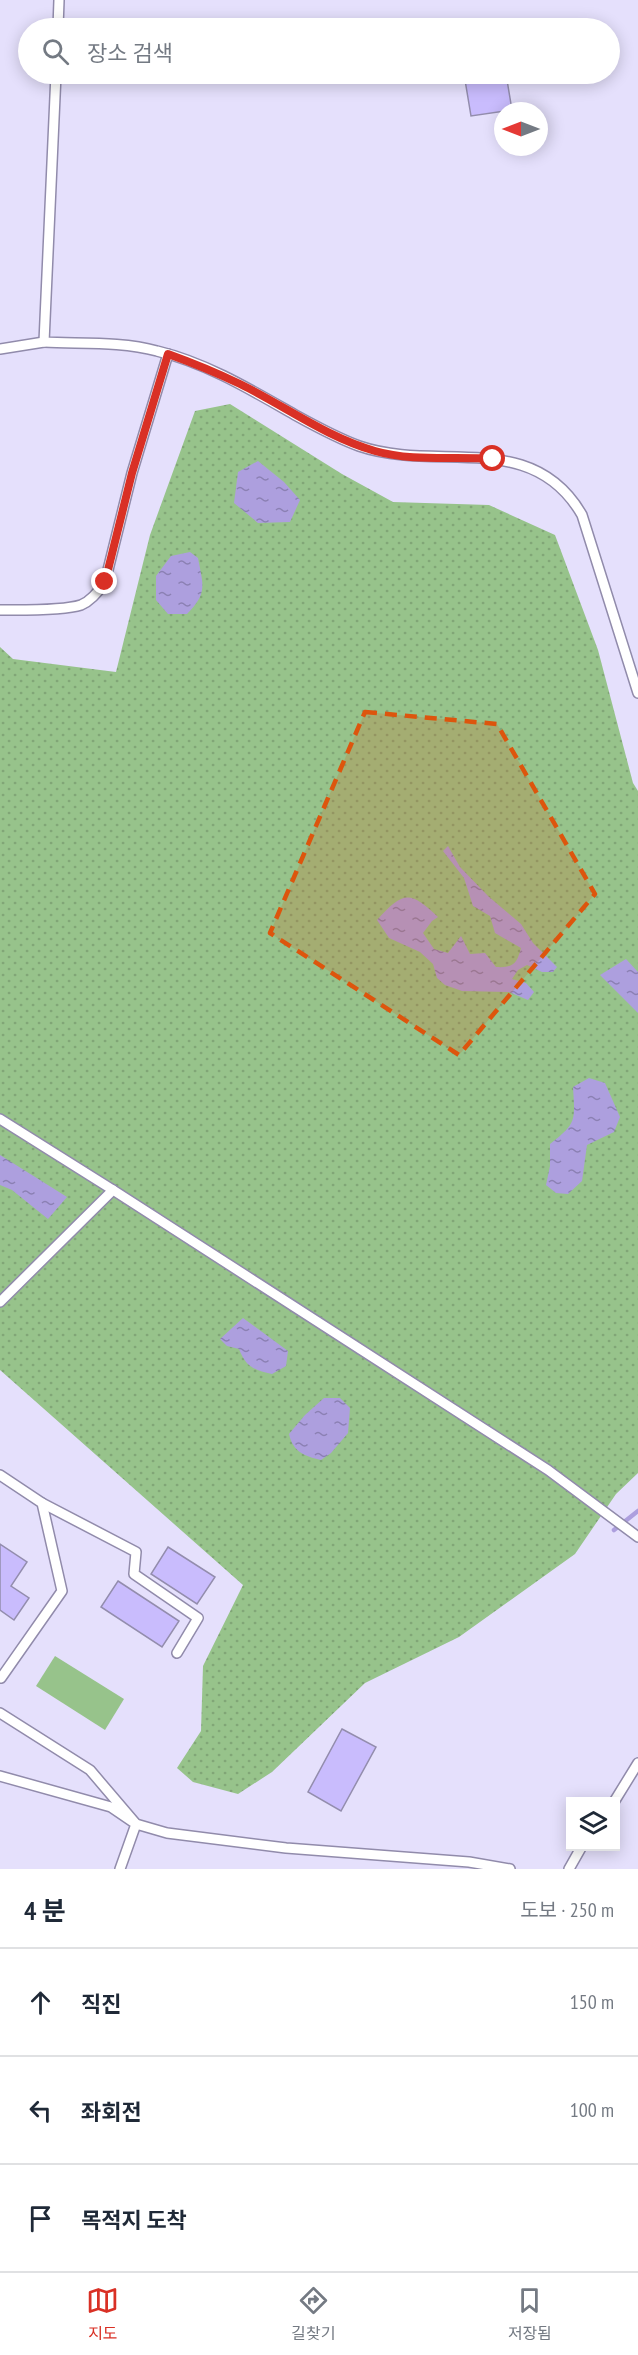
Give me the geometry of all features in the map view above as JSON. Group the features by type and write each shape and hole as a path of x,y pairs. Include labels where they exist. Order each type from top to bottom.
{"lane":[{"path":"58,18 59,0"},
{"path":"44,342 56,84"},
{"path":"0,349 44,342 117,345 155,350 240,384 340,439 359,446 378,452 414,457 493,459 534,469 548,476 573,501 582,515 638,693"},
{"path":"0,610 75,607 89,600 105,582 132,473 168,354"},
{"path":"0,1119 548,1470 634,1534"},
{"path":"0,1302 113,1190"},
{"path":"0,1475 42,1503 136,1552 134,1574 198,1618 177,1653"},
{"path":"0,1679 62,1591 42,1503"},
{"path":"0,1713 90,1770 136,1824"},
{"path":"617,1797 638,1763"},
{"path":"0,1776 111,1807 136,1824 167,1833 286,1848 469,1862 510,1869"},
{"path":"120,1869 136,1824"},
{"path":"569,1869 579,1851"}],"highlighted area":[{"path":"365,712 497,724 595,894 459,1055 270,933"}],"green space":[{"path":"230,404 342,474 393,502 489,505 555,535 598,650 633,783 638,791 638,1473 616,1494 575,1554 459,1637 365,1683 272,1772 238,1794 193,1782 177,1768 201,1731 203,1666 243,1585 0,1370 0,647 13,659 116,672 150,535 195,411"},
{"path":"55,1656 124,1699 105,1730 36,1686"}],"water":[{"path":"258,461 284,482 300,500 290,522 258,523 234,503 238,472"},
{"path":"190,552 198,558 202,582 201,594 187,614 168,614 156,600 156,576 171,556"},
{"path":"448,846 460,867 488,896 521,924 533,943 557,967 553,972 542,972 527,965 518,970 512,979 526,983 534,992 528,1000 509,992 462,991 445,985 437,978 433,964 420,952 389,938 377,920 400,899 413,898 438,917 423,933 434,949 448,953 461,936 470,954 485,953 496,967 507,967 513,964 521,948 495,933 490,916 473,906 464,878 443,851"},
{"path":"626,959 638,972 638,1013 600,975"},
{"path":"589,1078 605,1083 620,1117 614,1132 587,1145 582,1181 568,1194 556,1193 546,1185 550,1166 550,1144 570,1126 574,1114 573,1087"},
{"path":"0,1155 67,1197 48,1219 12,1190 0,1185"},
{"path":"243,1318 288,1351 286,1366 272,1374 255,1369 248,1364 239,1349 227,1346 220,1339"},
{"path":"324,1398 340,1398 350,1408 348,1433 331,1453 321,1460 309,1457 296,1449 289,1434"}],"building":[{"path":"466,84 508,84 511,102 494,102 494,113 471,116"},
{"path":"0,1544 27,1562 11,1586 29,1598 14,1620 0,1610"},
{"path":"168,1547 215,1577 197,1604 151,1574"},
{"path":"118,1581 179,1621 162,1647 101,1607"},
{"path":"342,1729 376,1747 341,1811 308,1792"}],"waterway":[{"path":"614,1530 638,1511"}],"route":[{"path":"105,582 132,473 168,354 240,384 340,439 359,446 378,452 414,457 493,459"}]}
